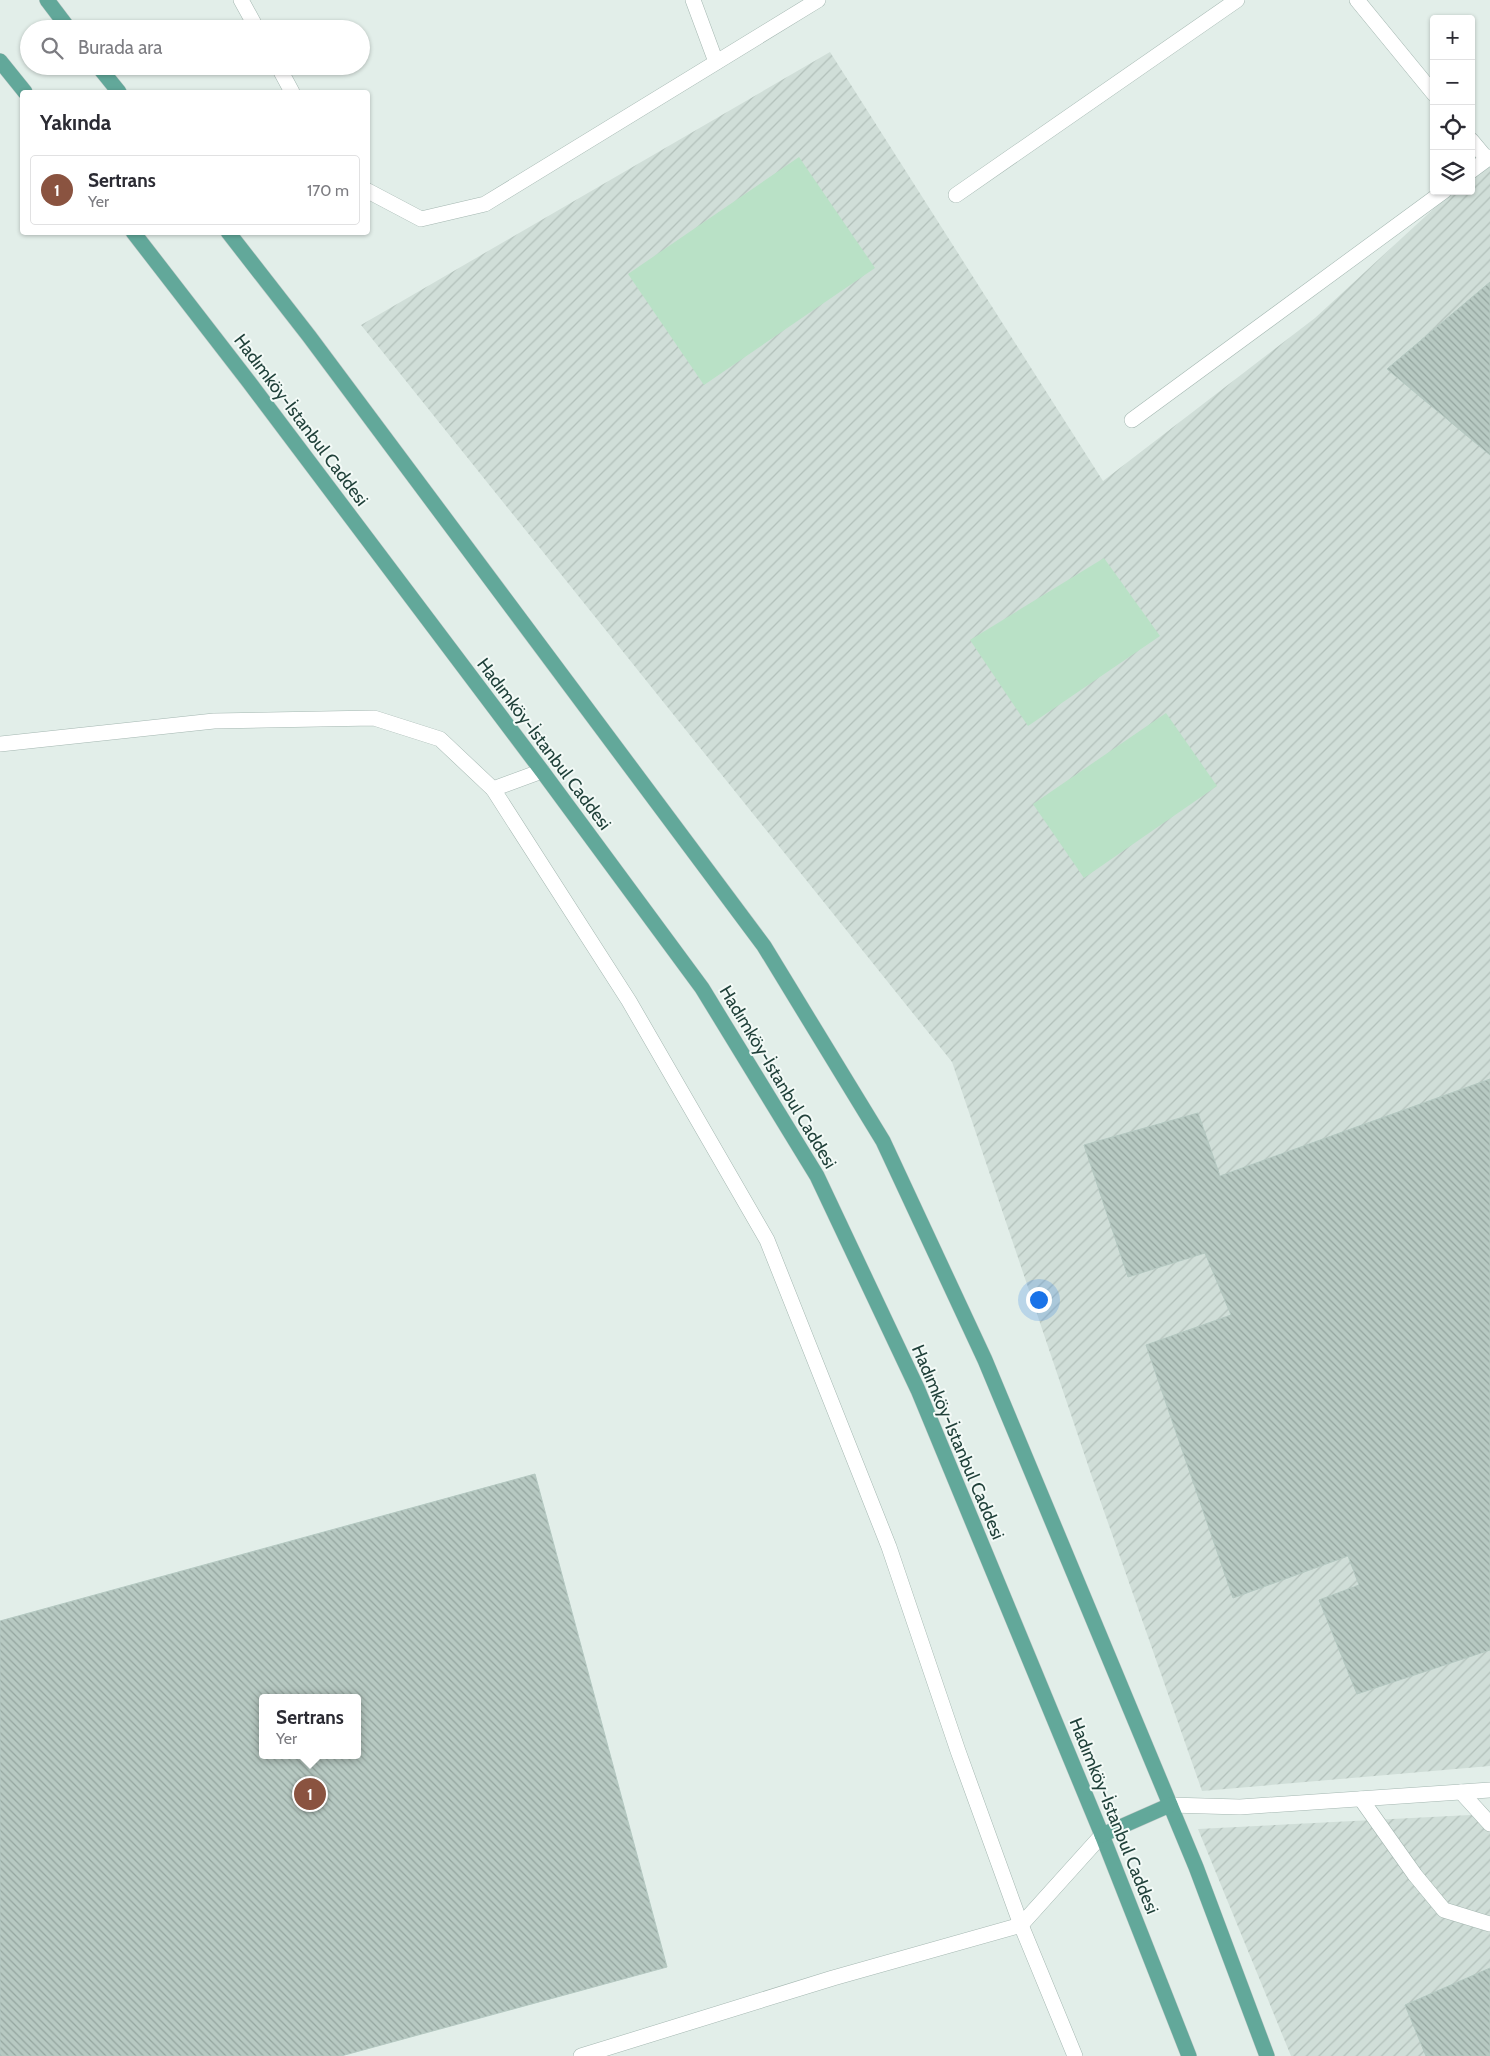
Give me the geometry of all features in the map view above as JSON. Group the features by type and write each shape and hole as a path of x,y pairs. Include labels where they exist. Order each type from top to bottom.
{"main road":[{"path":"47,0 62,20"},
{"path":"0,61 22,90"},
{"path":"105,75 117,90"},
{"name":"Hadımköy-İstanbul Caddesi","path":"135,235 249,382 542,771 702,988 817,1176 918,1390 1102,1835 1188,2056"},
{"path":"230,235 309,336 764,946 883,1141 986,1360 1196,1867 1267,2056"},
{"path":"1102,1835 1170,1805"}],"street":[{"path":"241,0 252,20"},
{"path":"693,0 716,62"},
{"path":"370,192 421,219 485,204 818,0"},
{"path":"956,195 1237,0"},
{"path":"1357,0 1430,89"},
{"path":"283,75 291,90"},
{"path":"1475,144 1488,158 1475,168"},
{"path":"1132,420 1439,195"},
{"path":"0,744 214,721 374,718 440,739 493,789 628,1001 767,1240 889,1547 958,1751 1021,1925 1075,2056"},
{"path":"493,789 542,771"},
{"path":"1170,1805 1240,1807 1490,1790"},
{"path":"1461,1792 1490,1824"},
{"path":"1361,1799 1415,1874 1444,1910 1490,1924"},
{"path":"581,2056 833,1978 1021,1925 1102,1835"}],"shaded area":[{"path":"830,52 1103,481 1315,318 1449,195 1475,195 1475,170 1490,157 1490,1766 1202,1791 1092,1477 952,1062 361,325"},
{"path":"1490,1814 1490,2056 1291,2056 1198,1829"}],"green space":[{"path":"799,157 875,268 704,385 628,274"},
{"path":"1104,558 1160,636 1028,726 970,640"},
{"path":"1166,713 1217,786 1084,878 1033,804"}],"building":[{"path":"1490,282 1490,455 1387,369"},
{"path":"1490,1079 1490,1650 1357,1694 1319,1600 1359,1585 1348,1556 1233,1598 1146,1345 1231,1315 1205,1253 1128,1277 1084,1145 1198,1113 1220,1176"},
{"path":"535,1474 667,1967 341,2056 0,2056 0,1621"},
{"path":"1490,1968 1490,2056 1426,2056 1405,2005"}],"place":[{"name":"Sertrans","path":"310,1794"}]}
